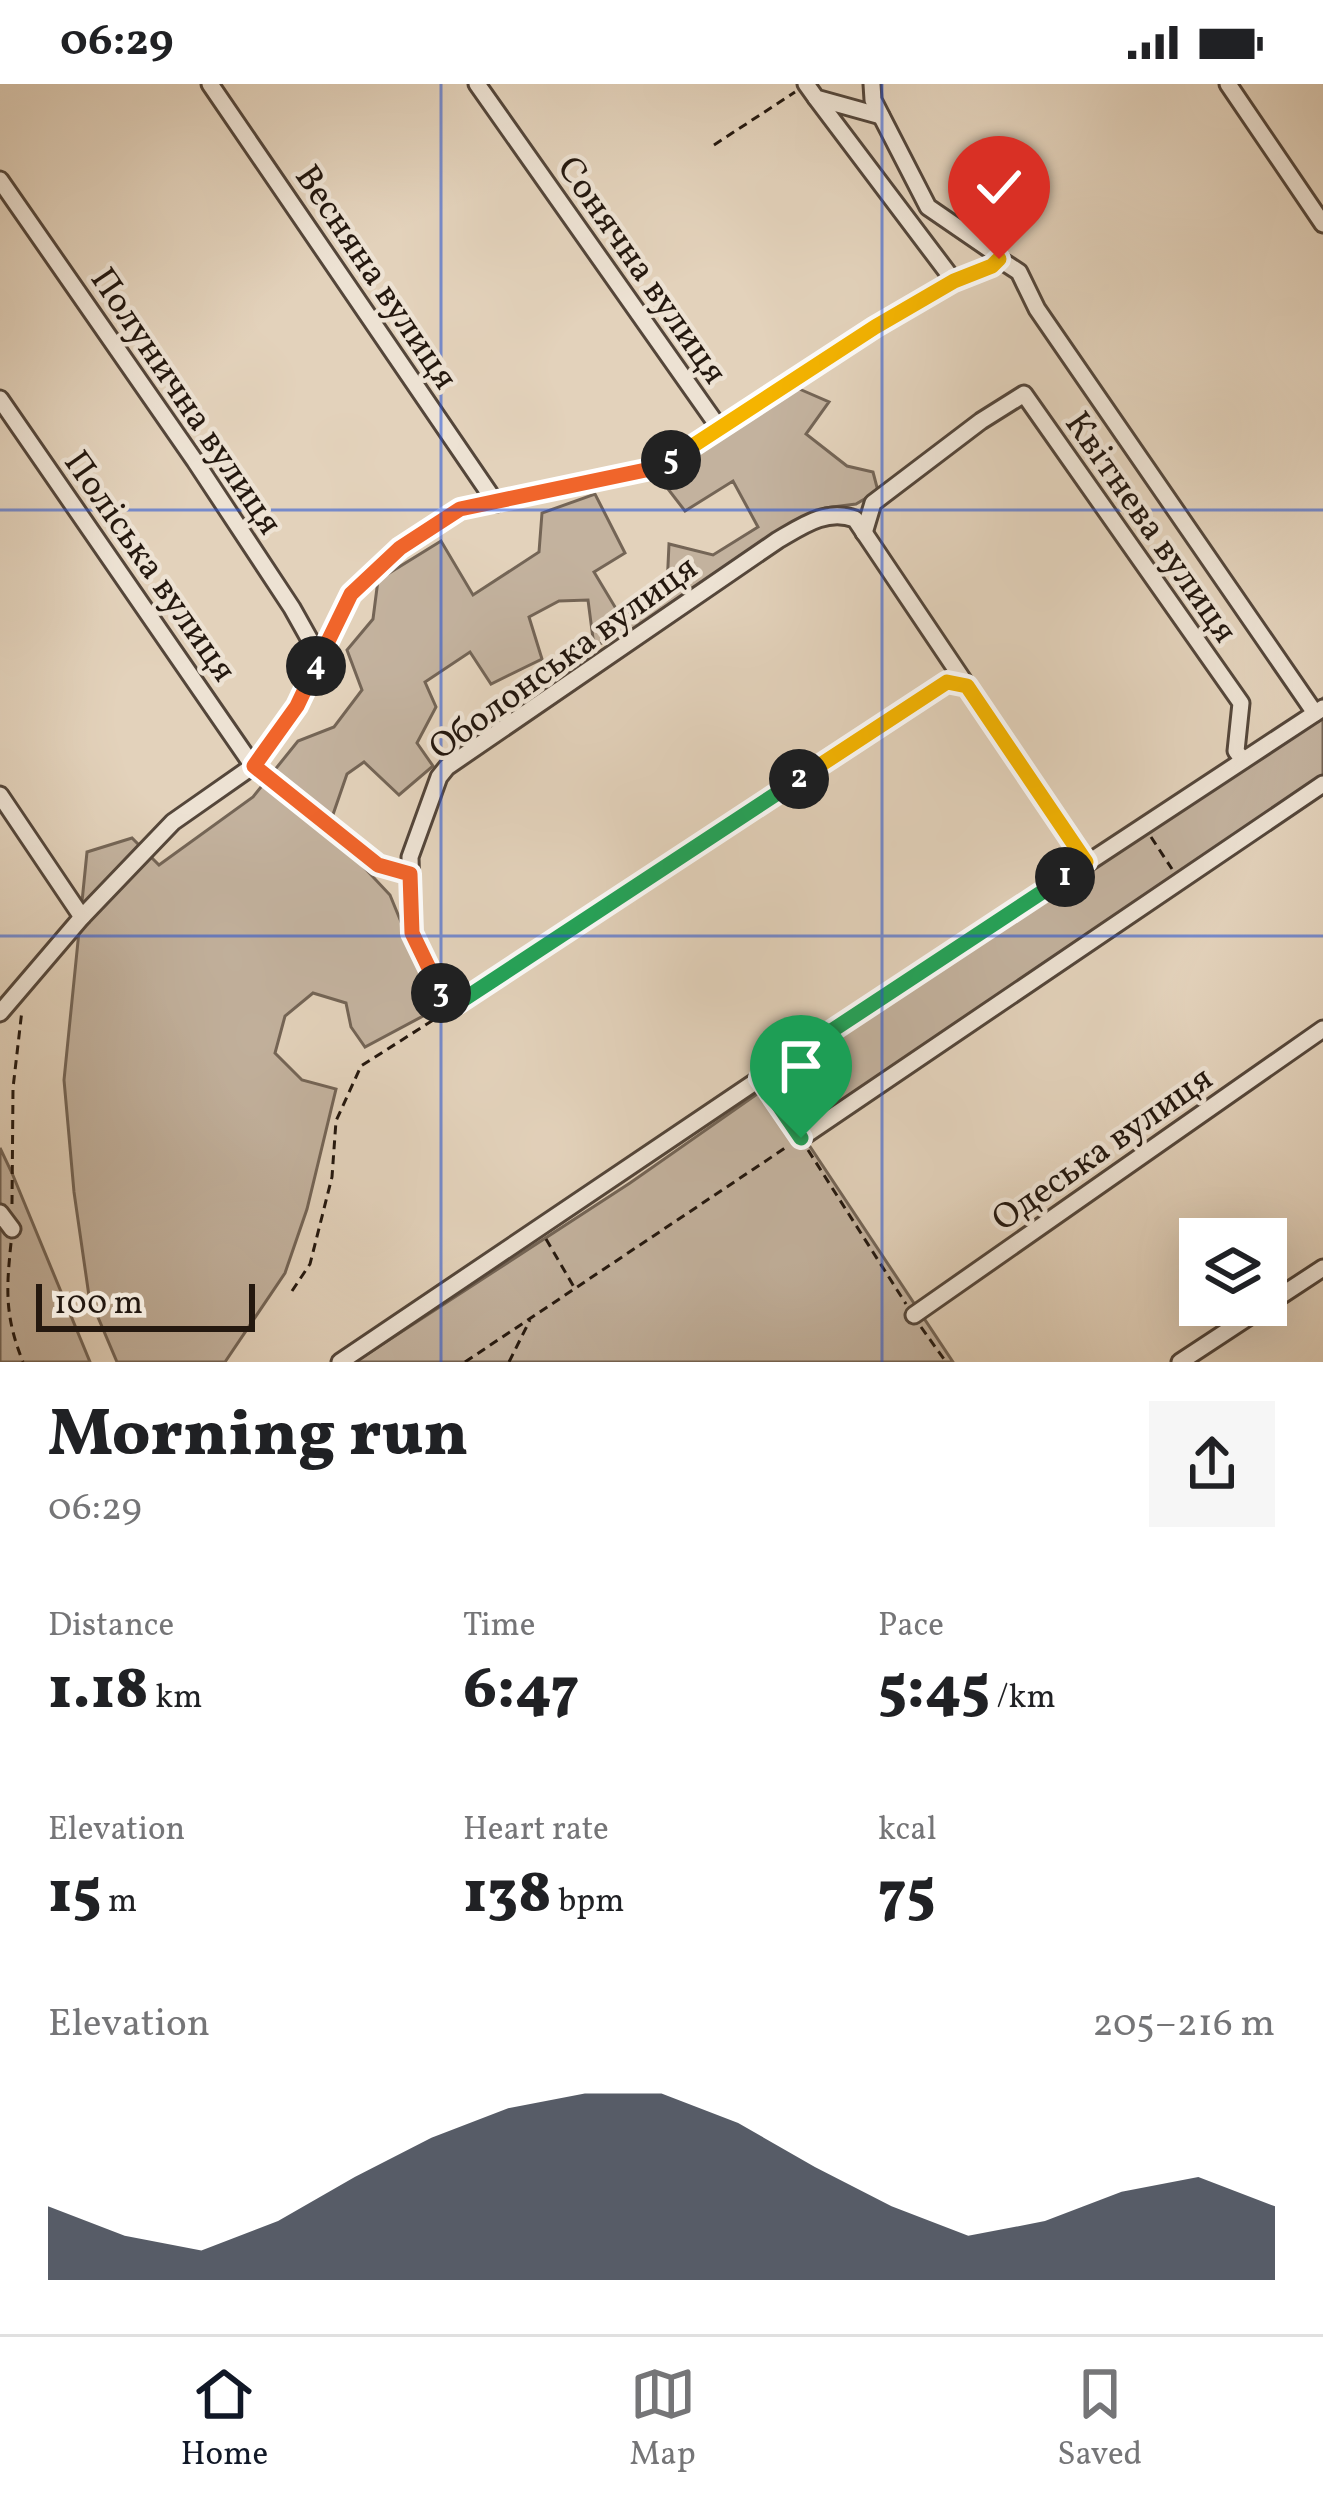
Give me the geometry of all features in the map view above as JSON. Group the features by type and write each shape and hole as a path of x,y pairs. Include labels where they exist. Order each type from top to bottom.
{"street":[{"name":"Весняна вулиця","path":"210,84 496,503"},
{"name":"Сонячна вулиця","path":"477,84 720,429"},
{"path":"340,1362 1319,710 1037,309 1019,272 928,207 873,100 872,84"},
{"path":"1228,84 1323,224"},
{"path":"810,89 954,281"},
{"path":"810,89 881,116"},
{"name":"Полунична вулиця","path":"0,180 207,479 320,658"},
{"path":"0,1013 82,917 173,822 254,766 297,706 351,594 400,548 460,509 660,467 875,327 999,259"},
{"name":"Квітнева вулиця","path":"864,532 873,503 1024,394 1241,703 1236,751 1244,760"},
{"name":"Поліська вулиця","path":"0,399 254,766"},
{"name":"Оболонська вулиця","path":"449,1009 412,933 410,874 410,857 435,785 447,767 807,523 845,515 855,519 864,532"},
{"path":"864,532 1086,862"},
{"path":"449,1009 947,682 967,686"},
{"path":"801,1138 1323,784"},
{"path":"0,795 82,917"},
{"name":"Одеська вулиця","path":"914,1315 1323,1029"},
{"path":"0,1213 12,1229"},
{"path":"1180,1362 1323,1268"}],"path":[{"path":"714,145 810,89"},
{"path":"254,766 378,865 410,874"},
{"path":"1143,825 1180,881"},
{"path":"23,1362 6,1295 12,1229 13,1088 24,984"},
{"path":"292,1291 310,1264 332,1177 336,1121 361,1066 449,1009"},
{"path":"760,1078 945,1362"},
{"path":"465,1362 801,1138"},
{"path":"540,1229 575,1289"},
{"path":"509,1362 531,1318"}],"shaded area":[{"path":"797,388 829,402 806,434 847,466 873,472 878,491 856,504 825,508 626,634 594,646 588,600 559,601 529,617 542,659 491,684 470,652 425,682 436,707 417,743 433,766 399,795 364,762 347,774 328,829 390,895 428,988 425,1015 365,1047 351,1027 346,1003 313,993 285,1016 275,1053 302,1080 336,1089 307,1209 285,1273 225,1362 117,1362 89,1296 64,1080 87,852 132,838 159,865 253,797 298,741 334,727 362,690 347,650 373,619 378,580 441,541 473,595 539,552 542,513 595,494 625,553 594,572 621,617 667,587 669,544 713,555 758,527 733,481 685,511 668,489 692,456"},
{"path":"1323,698 1323,793 807,1142 953,1362 355,1362 630,1183"},
{"path":"0,1148 12,1173 90,1362 0,1362"}],"route":[{"path":"801,1138 760,1078 1086,862 967,686 947,682 449,1009 412,933 410,874 378,865 254,766 297,706 351,594 400,548 460,509 660,467 875,327 999,259"}]}
